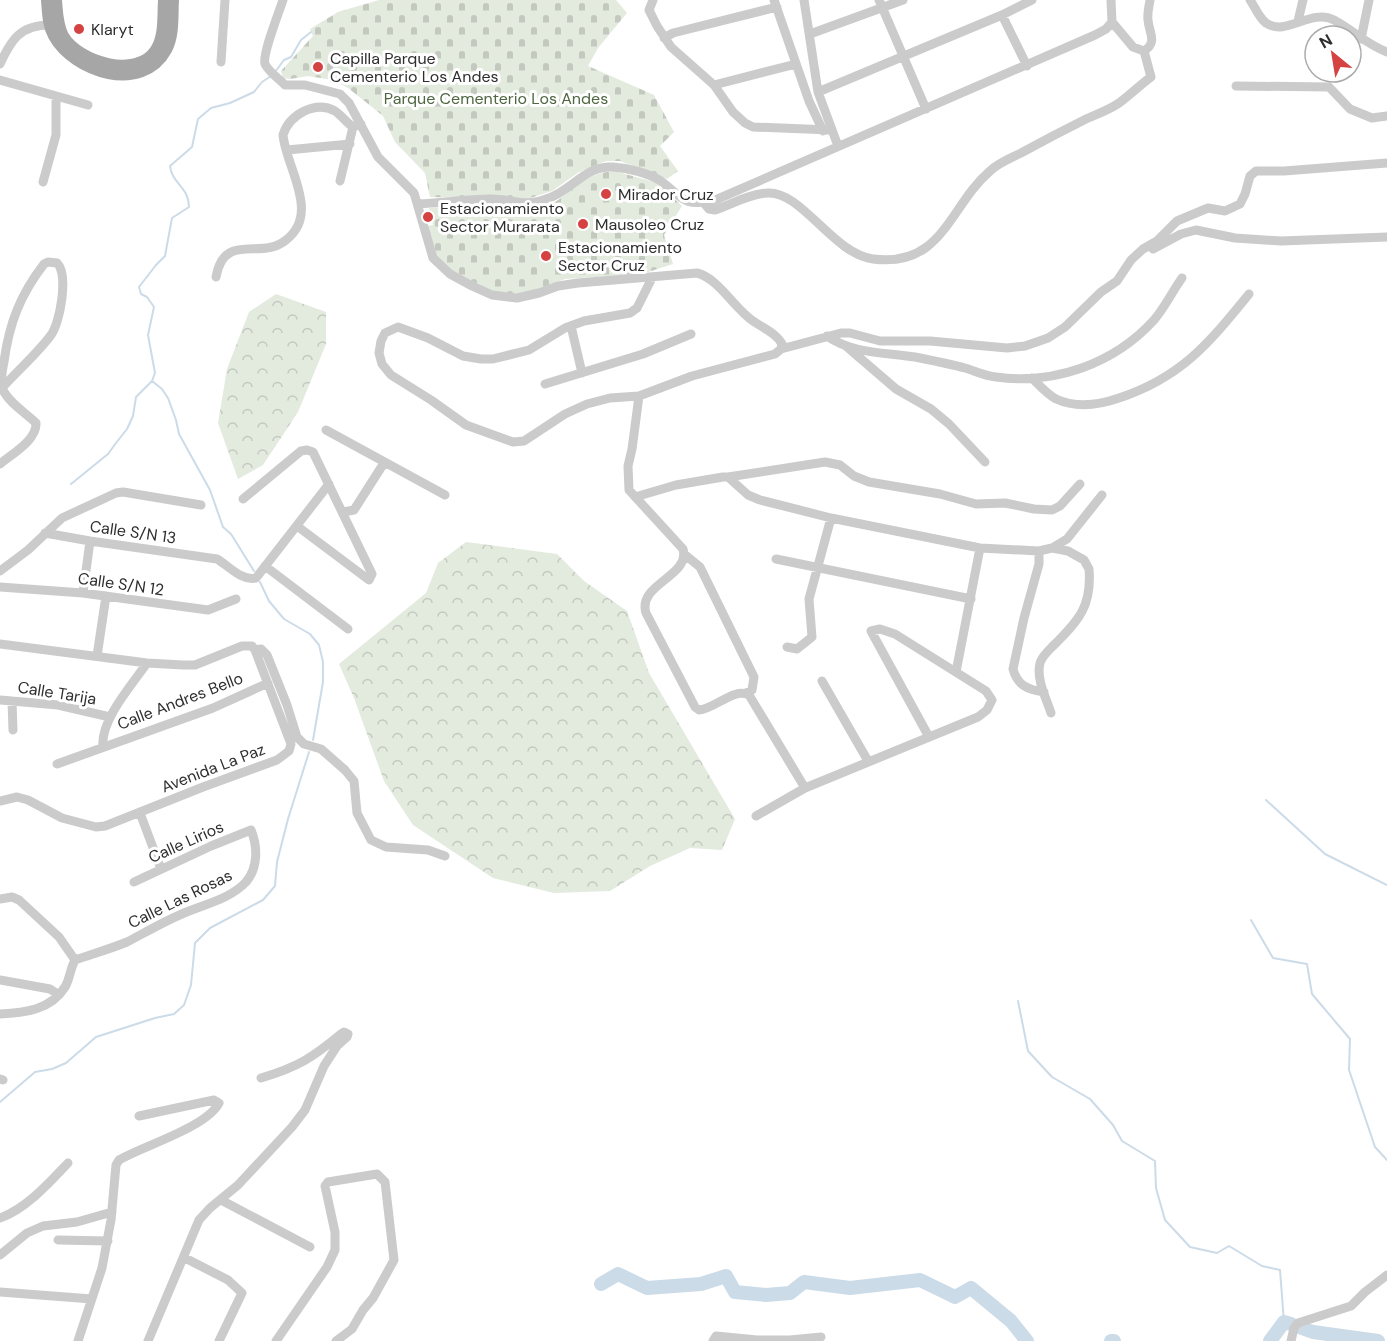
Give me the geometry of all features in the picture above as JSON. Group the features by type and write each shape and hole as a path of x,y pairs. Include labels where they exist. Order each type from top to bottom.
{"main road":[{"path":"47,0 54,24 64,37 82,54 111,64 137,64 153,54 160,41 163,0 173,0 171,32 167,49 153,66 144,71 132,74 97,70 79,62 63,49 53,35 54,24 56,0"}],"street":[{"path":"221,62 225,0"},
{"path":"283,0 271,39 264,53 265,64 285,85 305,85 340,94 349,104 357,126 378,158 414,193 433,258 450,274 492,295 517,297 578,283 652,278 679,273 707,275 740,311 780,340 781,348"},
{"path":"652,0 649,10 664,38 714,85 733,112 745,123 753,127 827,131"},
{"path":"804,0 818,92 827,131"},
{"path":"810,34 881,4 903,0"},
{"path":"818,92 1002,15 1032,0"},
{"path":"1111,0 1112,22 1133,47 1144,51"},
{"path":"1144,51 1153,40 1147,13 1150,0"},
{"path":"1250,0 1267,24 1279,28 1315,18 1334,20 1340,24"},
{"path":"1298,21 1302,0"},
{"path":"1363,29 1369,0"},
{"path":"664,38 776,3 809,101 838,146"},
{"path":"881,4 926,109"},
{"path":"1002,15 1027,66"},
{"path":"418,204 493,199 534,204 553,197 584,174 597,168 612,166 633,170 656,179 687,202 713,201 1027,66 1095,35 1106,29 1112,22"},
{"path":"0,64 10,42 25,30 54,24"},
{"path":"1363,40 1387,52"},
{"path":"703,202 709,209 715,210 753,196 775,193 792,201 830,235 864,257 893,259 910,256 918,253 943,233 967,196 990,170 1118,103 1150,77 1144,51"},
{"path":"714,85 796,64"},
{"path":"0,80 56,98 88,105"},
{"path":"1236,86 1329,87 1350,109 1372,118 1387,116"},
{"path":"43,182 56,135 56,98"},
{"path":"216,277 218,265 226,255 239,249 257,249 279,244 287,240 298,225 301,208 300,193 284,142 284,131 292,120 304,111 324,107 336,111 357,126"},
{"path":"340,181 357,126"},
{"path":"287,150 350,144"},
{"path":"652,278 634,311 626,315 584,321 529,350 492,359 463,356 428,338 398,327 386,333 381,341 379,353 382,364 391,375 408,388 431,400 466,425 513,441 524,441 565,414 587,404 609,398 639,396 692,376 775,354 781,348 798,346 827,336 850,333 880,341 930,340 1007,348 1025,346 1048,338 1065,327 1101,292 1117,281 1131,260 1143,249 1157,241 1177,221 1199,210 1208,208 1225,211 1240,204 1250,176 1256,171 1387,163"},
{"path":"1139,253 1157,247 1181,234 1196,230 1235,238 1281,241 1387,237"},
{"path":"0,464 32,436 36,427 36,423 8,398 2,387 1,380 8,336 18,306 44,264 57,263 63,273 63,287 52,334 2,387"},
{"path":"844,345 881,354 917,357 995,377 1032,378 1074,371 1110,355 1128,343 1153,321 1182,278"},
{"path":"1032,378 1055,398 1075,404 1097,404 1133,393 1166,378 1198,353 1250,294"},
{"path":"571,326 582,373"},
{"path":"545,384 643,354 691,334"},
{"path":"827,336 844,345 896,389 931,409 949,424 985,462"},
{"path":"639,396 627,476 629,490 683,549 684,554 679,567 650,593 646,600 646,613 695,707 699,710 752,690 754,677 700,567 684,554"},
{"path":"326,430 445,495"},
{"path":"243,499 301,451 313,452 372,574 369,580 297,526"},
{"path":"635,497 676,485 716,477 825,462 840,465 854,476 869,482 940,494 976,504 1005,503 1053,510 1060,506 1080,484"},
{"path":"343,512 354,510 384,463"},
{"path":"728,477 748,495 760,500 831,518 980,548 1039,551 1052,548 1067,539 1102,495"},
{"path":"329,484 265,566 348,629"},
{"path":"0,571 28,550 62,518 116,493 123,492 201,505"},
{"path":"787,647 797,649 812,637 809,599 831,518"},
{"name":"Calle S/N 13","path":"45,533 217,559 233,568 239,575 249,579 256,578 265,566"},
{"path":"83,593 90,541"},
{"path":"956,672 980,548"},
{"path":"1051,713 1040,674 1040,662 1084,610 1088,599 1090,576 1088,565 1078,555 1052,548"},
{"path":"1039,551 1040,564 1024,618 1013,669 1021,684 1031,690 1044,692"},
{"path":"776,559 970,599"},
{"name":"Calle S/N 12","path":"0,587 83,593 208,610 236,598"},
{"path":"97,656 106,596"},
{"path":"756,816 805,788 978,717 991,705 992,700 986,691 895,634 880,629 871,631 929,736"},
{"path":"0,644 147,663 195,665 242,646 252,646 255,650 261,649 267,655 300,741 321,749 354,781 357,813 370,840 386,847 428,850 445,856"},
{"name":"Avenida La Paz","path":"0,801 17,797 28,800 62,818 96,827 105,826 285,756 291,744 255,650"},
{"path":"103,747 102,739 110,717 147,663"},
{"path":"822,681 868,761"},
{"name":"Calle Andres Bello","path":"57,764 213,708 268,683"},
{"path":"746,693 753,700 805,788"},
{"name":"Calle Tarija","path":"0,700 58,705 110,717"},
{"path":"12,701 13,730"},
{"path":"140,813 161,869"},
{"name":"Calle Lirios","path":"134,882 251,830"},
{"name":"Calle Las Rosas","path":"75,960 126,942 151,928 227,896 239,888 248,880 257,854 251,830"},
{"path":"0,898 12,897 20,900 59,937 75,960 66,986 59,995 39,1008 0,1014"},
{"path":"0,980 50,989 59,995"},
{"path":"148,1341 185,1258 199,1220 238,1185 292,1127 305,1110 324,1066 337,1046 348,1038 348,1034 344,1032 310,1059 291,1069 261,1078"},
{"path":"78,1341 102,1268 108,1241 116,1165 119,1160 159,1143 205,1118 216,1110 219,1103 214,1100 139,1116"},
{"path":"0,1218 21,1206 68,1163"},
{"path":"276,1341 327,1267 335,1250 335,1232 325,1186 328,1182 377,1174 385,1182 394,1260 373,1298 352,1329 336,1341"},
{"path":"221,1200 310,1247"},
{"path":"0,1256 27,1233 43,1226 77,1222 112,1212"},
{"path":"58,1240 108,1241"},
{"path":"185,1258 228,1280 242,1293 219,1341"},
{"path":"1291,1341 1294,1328 1298,1323 1351,1306 1387,1275"},
{"path":"0,1292 92,1299"},
{"path":"713,1341 716,1336 720,1335 757,1340 821,1337"}],"green space":[{"name":"Parque Cementerio Los Andes","path":"379,0 616,0 627,13 598,48 588,66 654,95 674,132 660,146 678,171 667,179 620,161 606,161 579,172 552,191 527,199 430,197 425,173 395,142 383,116 348,88 333,80 308,76 283,78 281,71 313,36 310,29 338,12"},
{"path":"614,171 658,183 682,206 664,235 673,264 642,274 565,279 529,292 508,294 491,291 453,272 436,258 426,226 433,225 429,208 492,204 541,209 551,205 591,177"},
{"path":"276,294 326,312 326,344 298,412 263,465 238,479 218,423 227,369 249,312"},
{"path":"466,542 557,554 584,581 627,611 649,673 735,819 722,850 690,848 650,866 610,891 554,893 493,878 413,825 384,781 339,664 426,593 438,563"}],"waterway":[{"path":"275,72 284,60 291,57 301,40 311,32"},
{"path":"71,484 108,454 127,429 133,416 136,397 152,381 155,373 148,335 154,307 147,297 141,294 139,287 165,256 172,218 189,207 184,190 171,172 170,166 192,147 198,119 211,108 230,103 254,92 271,76"},
{"path":"152,381 168,398 179,434 210,490 223,527 231,534 254,571"},
{"path":"260,582 269,601 284,619 310,634 319,645 323,662 323,682 313,740"},
{"path":"0,1102 35,1072 52,1069 66,1063 96,1037 174,1014 184,1005 191,985 195,943 210,928 263,900 275,886 277,862 309,752"},
{"path":"1266,800 1325,854 1387,885"},
{"path":"1251,920 1273,958 1307,964 1312,994 1350,1039 1349,1070 1375,1147 1387,1160"},
{"path":"1018,1001 1028,1051 1052,1077 1090,1099 1113,1125 1122,1141 1155,1161 1156,1188 1165,1220 1190,1247 1217,1253 1229,1246 1262,1266 1280,1270 1284,1322"},
{"path":"601,1284 618,1274 647,1288 701,1284 726,1276 735,1292 766,1295 790,1293 804,1282 850,1288 920,1280 955,1297 971,1288 1011,1321 1027,1341"},
{"path":"1270,1341 1284,1322 1291,1324"},
{"path":"1299,1327 1313,1332 1378,1341"}],"place":[{"name":"Klaryt","path":"79,29"},
{"name":"Capilla Parque Cementerio Los Andes","path":"318,67"},
{"name":"Mirador Cruz","path":"606,194"},
{"name":"Estacionamiento Sector Murarata","path":"428,217"},
{"name":"Mausoleo Cruz","path":"583,224"},
{"name":"Estacionamiento Sector Cruz","path":"546,256"}]}
